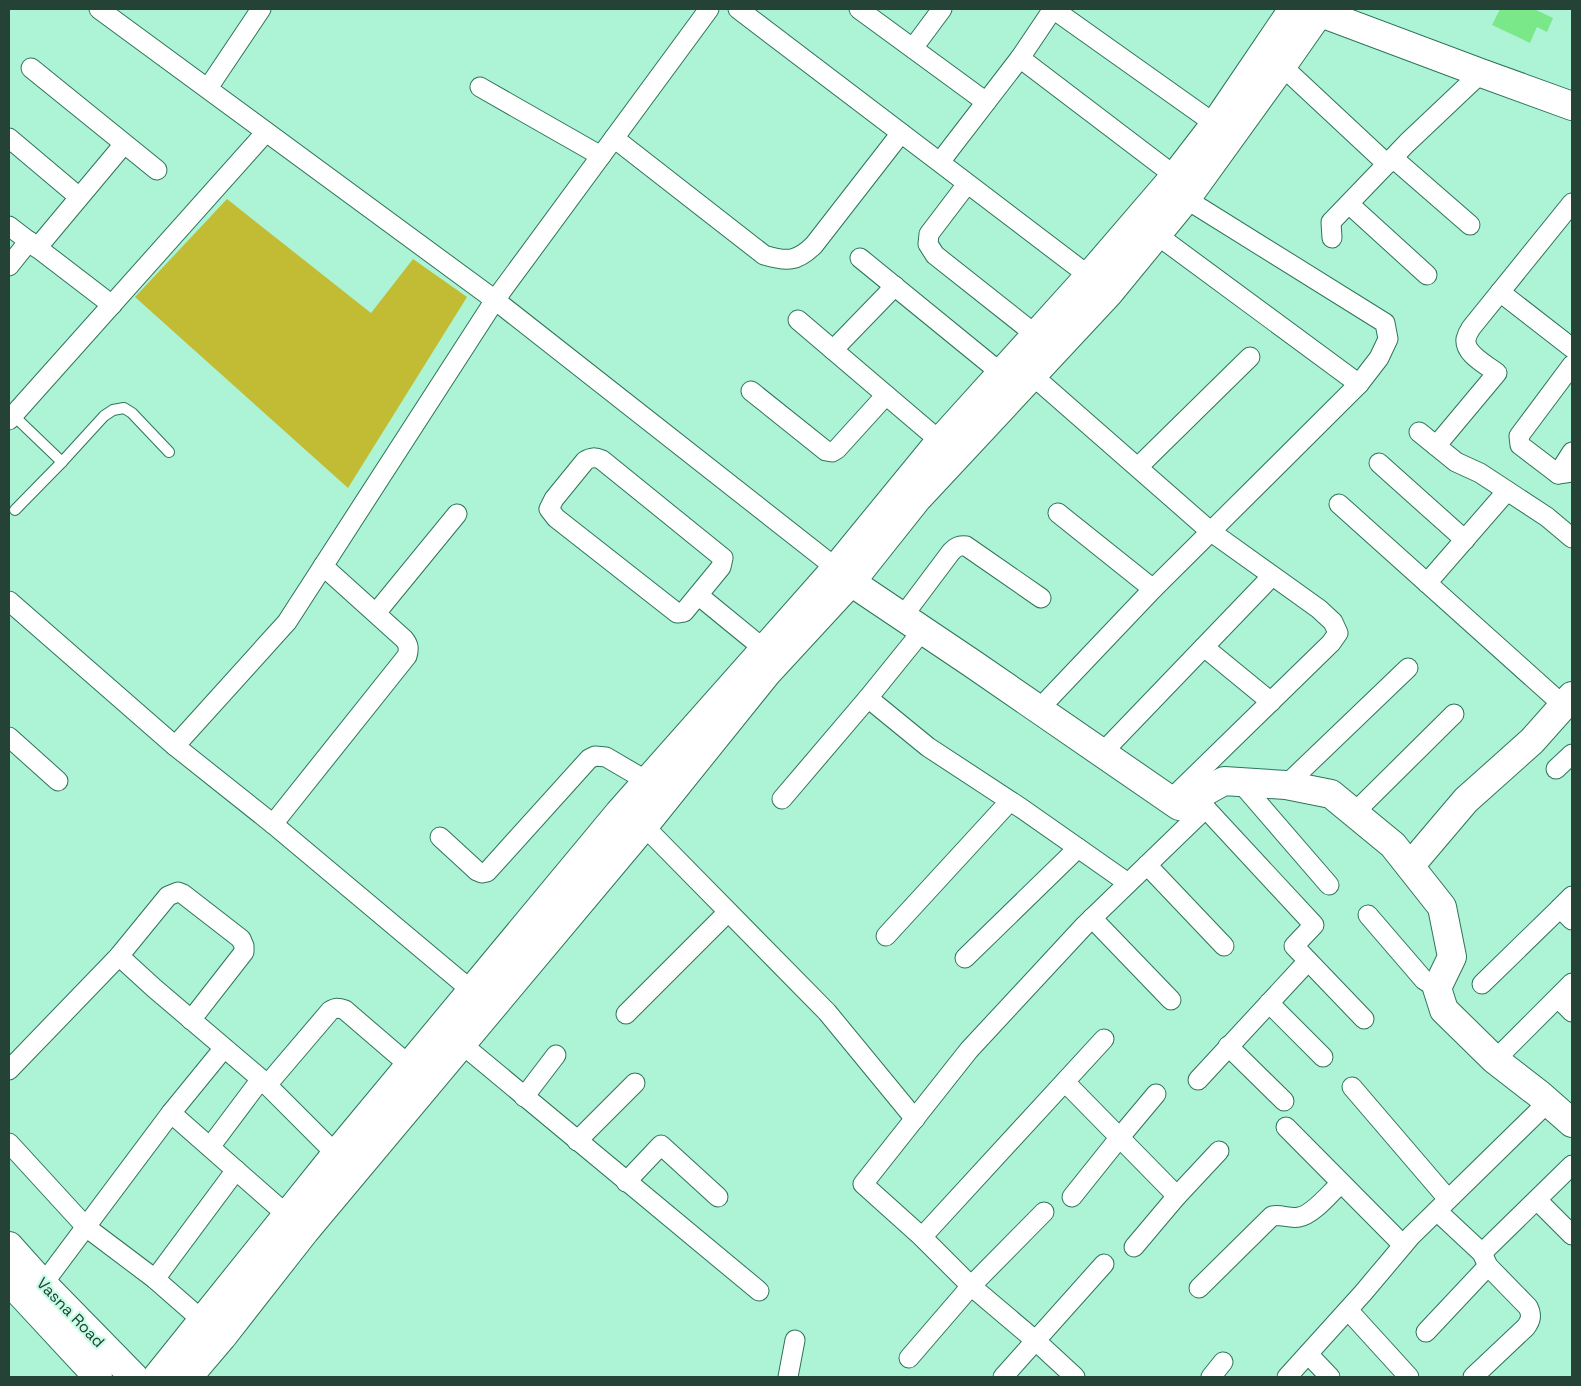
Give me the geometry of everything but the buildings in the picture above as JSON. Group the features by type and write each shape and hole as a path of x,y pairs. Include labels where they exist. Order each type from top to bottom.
{"street":[{"path":"99,9 495,300 843,575 1102,753 1191,802 1314,924 1294,946 1364,1019"},
{"path":"208,88 261,9"},
{"path":"175,746 287,622 495,300 709,9"},
{"path":"738,9 1099,285"},
{"path":"859,9 986,102"},
{"path":"913,48 942,9"},
{"path":"940,162 1020,58 1053,9 1214,124"},
{"path":"157,1377 336,1154 622,809 764,649 843,575 917,499 1016,369 1036,335 1099,285 1157,235 1214,124 1311,10"},
{"path":"188,1377 222,1337 305,1231 644,826 767,674 843,575 940,441 1016,369 1099,285 1282,66 1311,10"},
{"path":"1311,10 1572,106"},
{"path":"1020,58 1181,187 1385,323 1388,339 1380,358 1359,384 1210,531 1039,709"},
{"path":"1282,66 1390,161 1470,225"},
{"path":"31,68 157,170"},
{"path":"1332,238 1331,222 1390,161 1481,73"},
{"path":"480,87 601,156"},
{"path":"11,417 266,132"},
{"path":"614,138 764,255 779,260 791,260 803,255 814,245 901,133"},
{"path":"9,138 79,197"},
{"path":"9,266 33,245 79,197 124,144"},
{"path":"967,184 930,234 928,244 935,255 1036,335"},
{"path":"1436,446 1497,373 1475,357 1468,349 1466,339 1471,328 1572,202"},
{"path":"1349,204 1427,275"},
{"path":"9,226 112,305"},
{"path":"1157,235 1359,384"},
{"path":"860,258 894,286 1016,369 1138,467 1210,531 1319,609 1334,622 1338,633 1331,643 1271,702 1191,802 1147,865 1092,918 969,1050 863,1184 922,1237 971,1286 1075,1377"},
{"path":"833,350 894,286"},
{"path":"1500,292 1572,348"},
{"path":"798,320 940,441"},
{"path":"1138,467 1250,357"},
{"path":"1572,365 1519,436 1520,445 1565,473 1572,452"},
{"path":"751,391 826,451 832,452 837,449 886,395"},
{"path":"1419,432 1456,462 1480,473 1547,517 1572,538"},
{"path":"590,458 602,460 723,558 721,567 698,596 684,612 677,613 556,518 550,509 554,499 585,461 590,458"},
{"path":"1379,463 1465,540"},
{"path":"1427,583 1507,492"},
{"path":"1339,504 1427,583 1567,700 1532,741 1466,800 1410,866"},
{"path":"1058,513 1153,589"},
{"path":"376,613 457,514"},
{"path":"782,799 868,698 955,548 966,546 1041,598"},
{"path":"273,824 407,656 409,650 408,644 323,566"},
{"path":"1102,753 1272,576"},
{"path":"698,596 764,649"},
{"path":"9,602 175,746 273,824 471,990"},
{"path":"1204,647 1271,702"},
{"path":"1286,785 1408,668"},
{"path":"868,698 928,747 1128,883"},
{"path":"1354,813 1454,714"},
{"path":"9,737 58,781"},
{"path":"1556,769 1572,754"},
{"path":"440,837 478,871 482,873 487,872 589,759 595,756 606,757 647,781"},
{"path":"1191,802 1224,781 1286,785 1330,794 1393,845 1442,907 1452,957 1437,988"},
{"path":"1240,782 1329,885"},
{"path":"886,936 1010,801"},
{"path":"622,809 644,826 831,1017 915,1119"},
{"path":"965,958 1078,848"},
{"path":"1147,865 1224,946"},
{"path":"9,1070 119,956 168,896 178,892 242,939 244,946 244,952 191,1020"},
{"path":"1482,984 1568,908"},
{"path":"626,1014 728,912"},
{"path":"1368,915 1424,980 1437,988 1444,1010 1495,1060 1572,1123"},
{"path":"1092,918 1171,1000"},
{"path":"119,956 264,1082 336,1154"},
{"path":"1198,1080 1308,961"},
{"path":"1495,1060 1572,983"},
{"path":"1558,998 1572,1012"},
{"path":"1269,1003 1324,1057"},
{"path":"210,1147 264,1082 334,1008 345,1010 409,1065"},
{"path":"440,1027 759,1291"},
{"path":"922,1237 1104,1039"},
{"path":"1228,1046 1284,1101"},
{"path":"43,1284 171,1113 224,1048"},
{"path":"524,1097 556,1055"},
{"path":"1065,1082 1177,1196"},
{"path":"577,1142 635,1083"},
{"path":"1352,1087 1485,1260 1528,1307 1531,1313 1526,1327 1473,1377"},
{"path":"1072,1197 1156,1094"},
{"path":"1287,1377 1348,1310 1403,1245 1548,1102"},
{"path":"171,1113 287,1215"},
{"path":"1286,1127 1403,1245"},
{"path":"9,1143 86,1227 155,1279 202,1320"},
{"path":"626,1182 661,1145 718,1197"},
{"path":"1134,1247 1177,1196 1219,1151"},
{"path":"1426,1332 1537,1200 1572,1165"},
{"path":"155,1279 236,1170"},
{"path":"1199,1288 1272,1216 1297,1218 1304,1216 1341,1183"},
{"path":"1537,1200 1572,1234"},
{"path":"909,1358 971,1286 1044,1212"},
{"name":"Vasna Road","path":"9,1246 43,1284 134,1377"},
{"path":"1003,1377 1104,1264"},
{"name":"Vasna Road","path":"9,1281 98,1377"},
{"path":"1348,1310 1409,1377"},
{"path":"788,1377 795,1340"},
{"path":"1308,1354 1330,1377"}],"lane":[{"path":"15,510 104,416 113,410 124,408 132,413 169,452"},
{"path":"11,417 62,462"}],"shaded area":[{"path":"227,199 371,313 413,259 467,297 348,488 135,297"}]}
